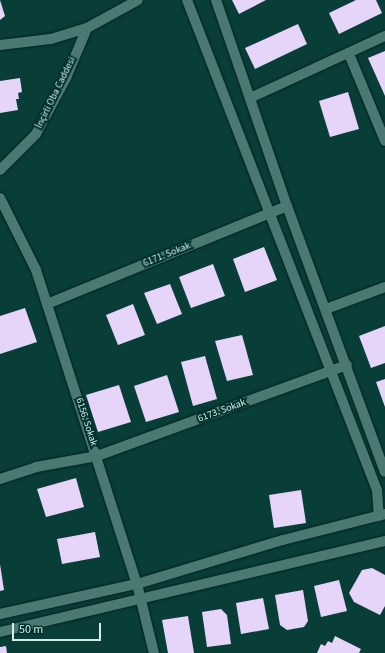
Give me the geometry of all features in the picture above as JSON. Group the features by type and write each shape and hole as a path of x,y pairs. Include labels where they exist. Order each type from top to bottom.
{"street":[{"path":"0,45 51,39 87,28 138,0"},
{"path":"0,614 137,584 283,540 382,515 377,490 330,371 271,213 187,0"},
{"path":"216,0 287,206 347,365 381,465 385,472"},
{"name":"İnçirli Oba Caddesi","path":"0,170 36,134 66,78 87,28"},
{"path":"250,98 349,54 385,36"},
{"path":"349,54 385,141"},
{"name":"6156. Sokak","path":"0,198 36,270 137,584 154,653"},
{"name":"6171. Sokak","path":"47,304 287,206"},
{"path":"326,309 385,287"},
{"name":"6173. Sokak","path":"0,479 36,467 97,456 347,365"},
{"path":"0,632 385,541"}],"building":[{"path":"0,0 5,16 0,20"},
{"path":"232,0 266,0 239,14"},
{"path":"356,0 376,0 382,13 339,34 329,13"},
{"path":"298,24 307,44 255,69 245,48"},
{"path":"385,51 385,96 368,58"},
{"path":"20,78 22,92 18,93 19,99 16,99 18,110 0,113 0,81"},
{"path":"348,92 359,129 330,137 319,101"},
{"path":"264,247 277,280 245,292 233,259"},
{"path":"213,264 225,296 191,308 179,277"},
{"path":"170,284 182,314 157,324 144,293"},
{"path":"133,304 145,335 118,345 106,315"},
{"path":"25,308 37,342 0,354 0,316"},
{"path":"385,326 385,363 371,368 359,336"},
{"path":"242,335 253,375 227,381 215,341"},
{"path":"205,356 217,399 193,406 181,362"},
{"path":"167,375 179,412 146,422 134,386"},
{"path":"385,379 385,407 376,382"},
{"path":"119,385 131,422 98,432 86,395"},
{"path":"76,478 84,507 46,517 37,489"},
{"path":"301,490 306,523 274,528 269,495"},
{"path":"95,532 100,557 62,564 57,539"},
{"path":"0,564 4,590 0,591"},
{"path":"372,568 385,575 385,606 380,615 354,602 349,593 362,570"},
{"path":"339,580 347,611 321,617 314,586"},
{"path":"303,590 308,621 304,627 287,630 280,625 275,595"},
{"path":"263,598 269,629 241,634 236,603"},
{"path":"221,609 227,615 231,644 207,647 202,612"},
{"path":"188,616 194,653 168,653 162,620"},
{"path":"335,636 361,649 359,653 317,653 321,644 325,646 328,641 332,643"},
{"path":"6,646 7,653 0,653 0,647"}]}
